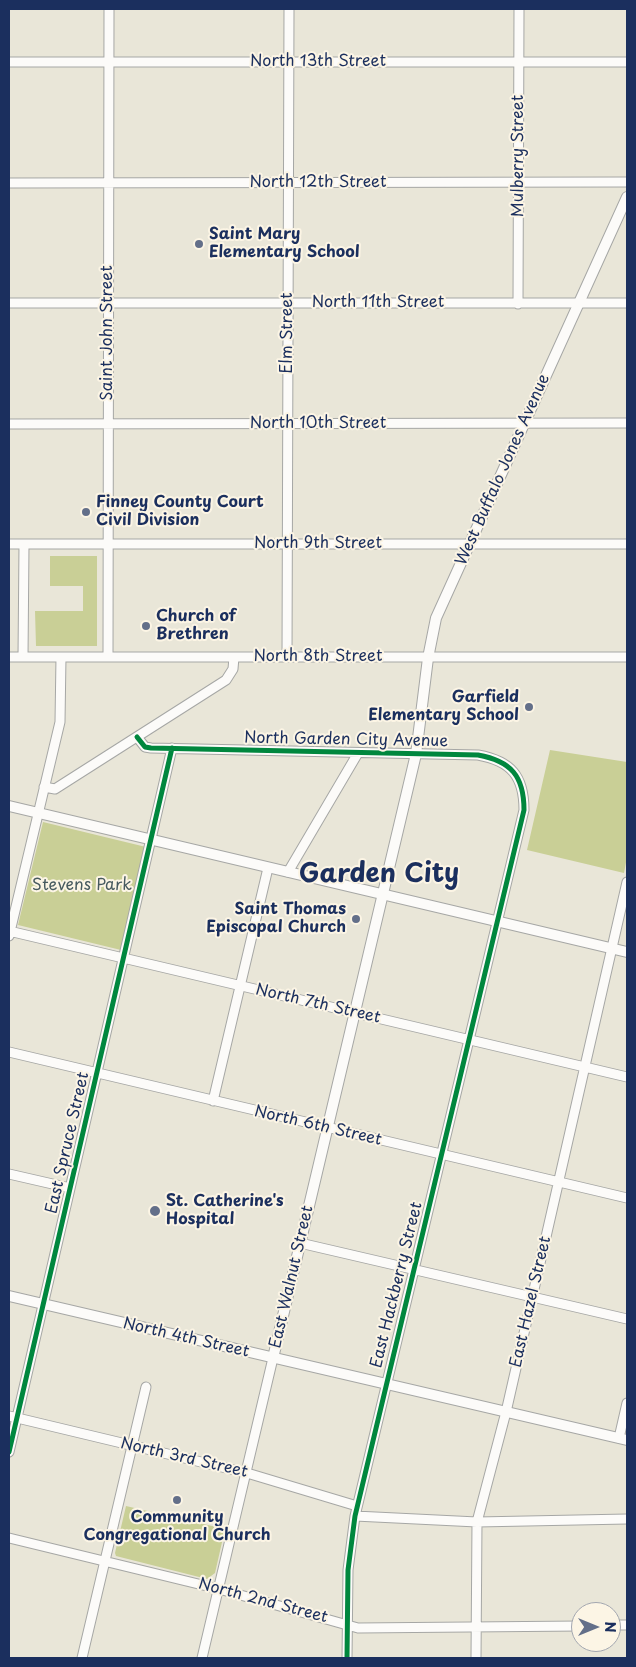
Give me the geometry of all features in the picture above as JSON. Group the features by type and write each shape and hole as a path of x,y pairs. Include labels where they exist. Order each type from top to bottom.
{"main road":[{"name":"West Buffalo Jones Avenue","path":"381,895 416,754 428,658 436,618 627,198"},
{"path":"9,806 627,952"},
{"name":"East Walnut Street","path":"273,1358 381,895"},
{"name":"North 4th Street","path":"9,1296 623,1439"}],"street":[{"name":"Saint John Street","path":"108,657 109,9"},
{"name":"Elm Street","path":"287,657 289,9"},
{"name":"Mulberry Street","path":"518,304 519,9"},
{"name":"North 13th Street","path":"9,62 627,62"},
{"name":"North 12th Street","path":"9,183 627,182"},
{"name":"North 11th Street","path":"9,303 627,303"},
{"name":"North 10th Street","path":"9,424 627,423"},
{"name":"North 9th Street","path":"9,544 627,544"},
{"path":"23,657 24,545"},
{"name":"North 8th Street","path":"9,657 627,657"},
{"path":"9,933 60,722 61,657"},
{"path":"44,787 55,789 226,680 232,674 234,657"},
{"name":"North Garden City Avenue","path":"137,737 142,745 148,748 478,755 492,757 503,762 516,776 521,785 524,810 498,922"},
{"name":"East Spruce Street","path":"9,1452 13,1417 43,1304 172,748"},
{"path":"288,872 358,753"},
{"path":"213,1101 268,868"},
{"name":"East Hazel Street","path":"476,1658 477,1522 506,1412 627,882"},
{"name":"East Hackberry Street","path":"347,1658 348,1570 357,1506 498,922"},
{"name":"North 7th Street","path":"9,933 124,958 627,1077"},
{"name":"North 6th Street","path":"9,1052 627,1198"},
{"path":"9,1174 70,1188"},
{"path":"300,1243 627,1319"},
{"name":"East Walnut Street","path":"202,1658 273,1358"},
{"path":"82,1658 146,1387"},
{"path":"623,1439 627,1403"},
{"name":"North 3rd Street","path":"13,1417 247,1473 357,1506"},
{"path":"355,1516 477,1522 627,1519"},
{"name":"North 2nd Street","path":"9,1538 219,1589 358,1628 571,1626"}],"green space":[{"path":"50,556 97,556 97,646 36,646 35,611 83,611 83,586 50,586"},
{"path":"550,750 627,762 627,857 624,873 527,850"},
{"name":"Stevens Park","path":"43,822 146,847 121,950 18,925"},
{"path":"126,1506 225,1529 215,1573 207,1579 116,1556 115,1553"}],"cycle path":[{"path":"137,737 145,747 151,748 478,755 499,761 507,766 518,779 521,788 524,810 355,1516 348,1570 347,1658"},
{"path":"9,1452 172,748"}],"place":[{"name":"Saint Mary Elementary School","path":"199,244"},
{"name":"Finney County Court Civil Division","path":"86,512"},
{"name":"Church of Brethren","path":"146,626"},
{"name":"Garfield Elementary School","path":"529,707"},
{"name":"Saint Thomas Episcopal Church","path":"356,919"},
{"name":"St. Catherine's Hospital","path":"155,1211"},
{"name":"Community Congregational Church","path":"177,1500"}],"district":[{"name":"Garden City","path":"379,875"}]}
